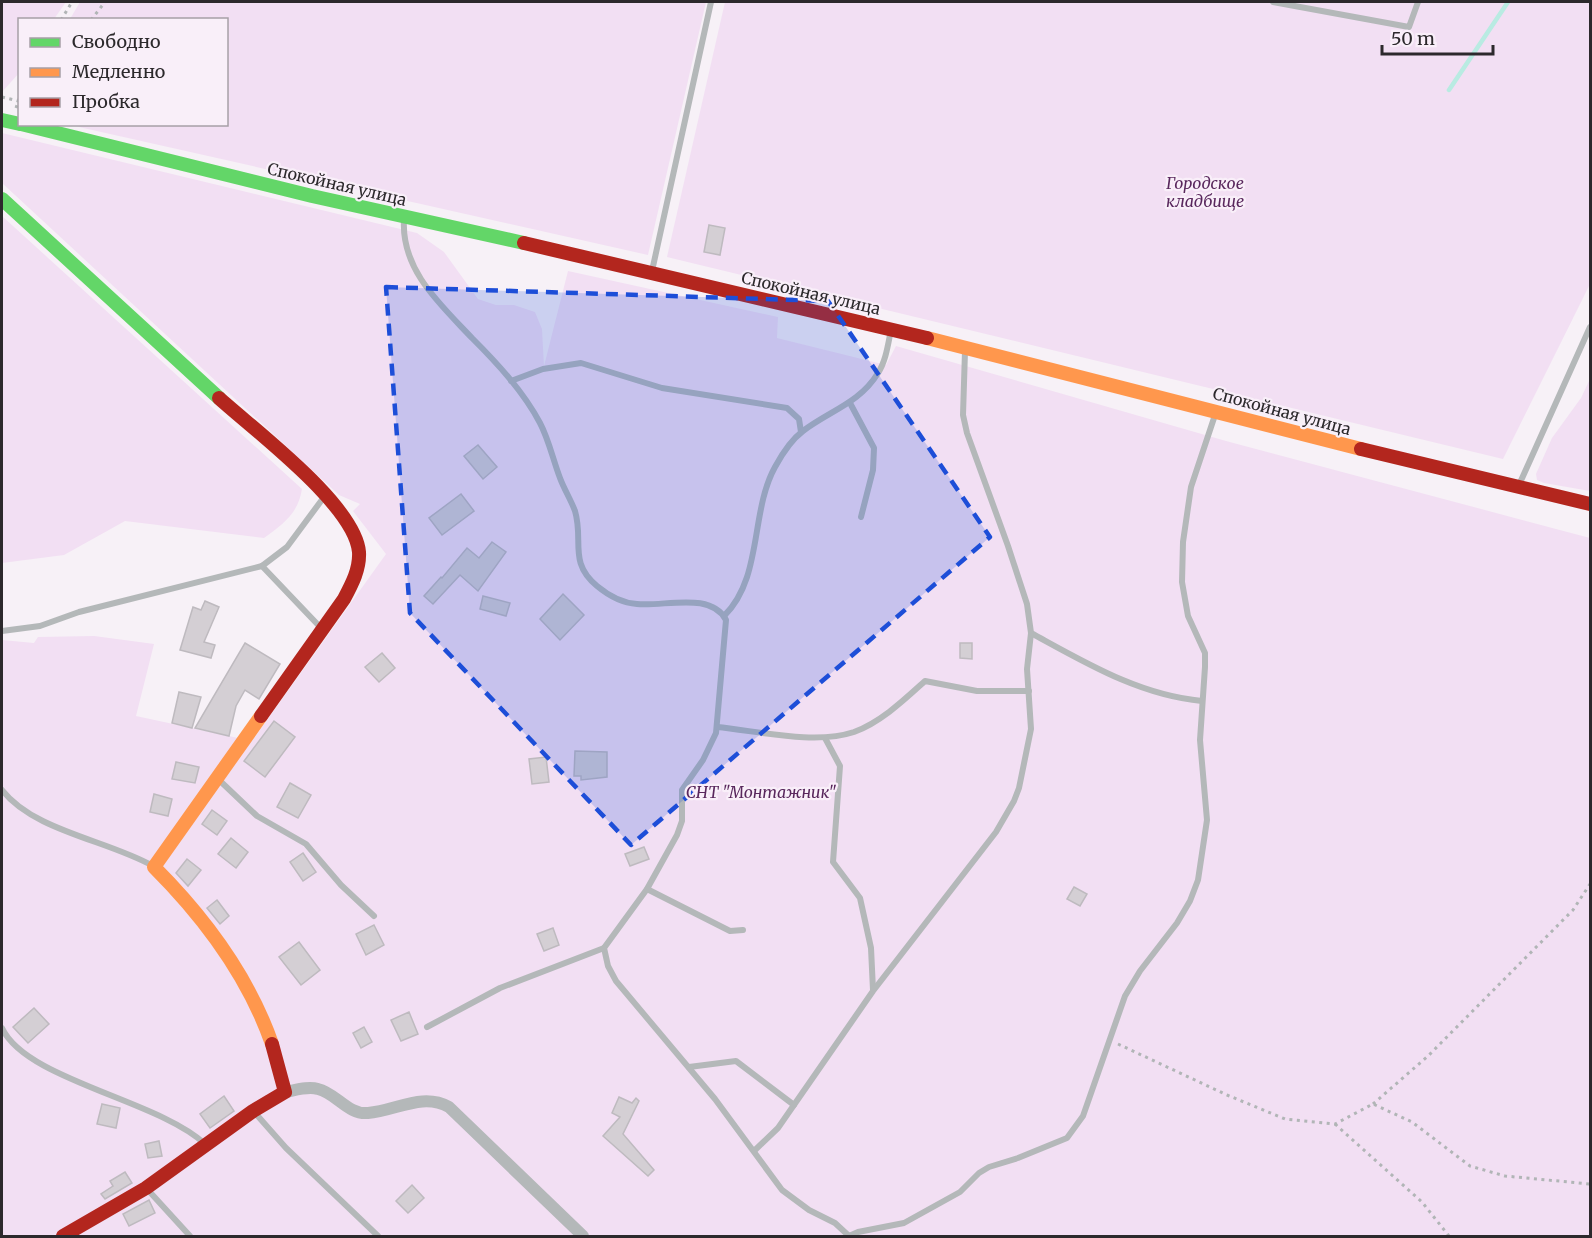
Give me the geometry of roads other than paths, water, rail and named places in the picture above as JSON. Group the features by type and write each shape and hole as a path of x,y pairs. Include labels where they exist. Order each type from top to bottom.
{"street":[{"name":"Спокойная улица","path":"2,120 18,124"},
{"name":"Спокойная улица","path":"28,126 891,329 1590,504"},
{"path":"2,199 130,320 326,495 353,530 360,550 361,564 356,580 154,867 200,918 246,983 279,1059 285,1092"},
{"path":"63,1236 147,1188 206,1144 285,1092 319,1089 355,1112 368,1113 427,1100 439,1101 450,1107 583,1236"}],"lane":[{"path":"652,272 711,2"},
{"path":"1273,2 1408,27 1418,2"},
{"path":"404,216 404,239 424,284 438,303 511,381 540,423 574,511 579,563 595,585 622,601 654,605 706,604 716,608 724,616 727,628 717,727 710,749 682,790 682,822 647,888 604,948 500,988 427,1028"},
{"path":"1518,487 1590,327"},
{"path":"724,616 736,602 744,585 768,481 789,445 801,432 858,398 877,375 891,329"},
{"path":"754,1151 778,1128 873,991 996,832 1014,801 1030,740 1028,659 1031,633 1027,604 967,433 963,415 965,347"},
{"path":"511,381 543,369 581,363 662,388 787,408 799,419 801,432"},
{"path":"850,403 874,448 873,471 861,517"},
{"path":"604,948 608,966 616,981 689,1067 783,1190 809,1210 835,1223 849,1236 858,1232 904,1223 960,1192 988,1167 1018,1158 1067,1138 1083,1116 1125,996 1140,971 1177,923 1198,880 1207,820 1200,740 1205,653 1188,616 1182,582 1183,542 1191,487 1216,411"},
{"path":"2,631 40,626 79,612 262,566 287,547 326,495"},
{"path":"262,566 323,630"},
{"path":"1031,633 1110,675 1145,689 1167,697 1202,701"},
{"path":"717,727 825,738 855,731 889,712 925,681 976,691 1029,691"},
{"path":"825,738 840,766 833,862 860,898 871,948 873,991"},
{"path":"217,779 257,816 306,844 341,885 374,916"},
{"path":"2,790 20,810 33,818 105,844 154,867"},
{"path":"647,888 730,931 743,930"},
{"path":"2,1029 14,1046 37,1063 183,1126 206,1144"},
{"path":"689,1067 736,1061 794,1105"},
{"path":"254,1111 286,1148 378,1236"},
{"path":"147,1188 190,1236"}],"waterway":[{"path":"1449,90 1508,2"}],"park label":[{"name":"Городское кладбище","path":"1205,192"},
{"name":"СНТ \"Монтажник\"","path":"761,792"}]}
